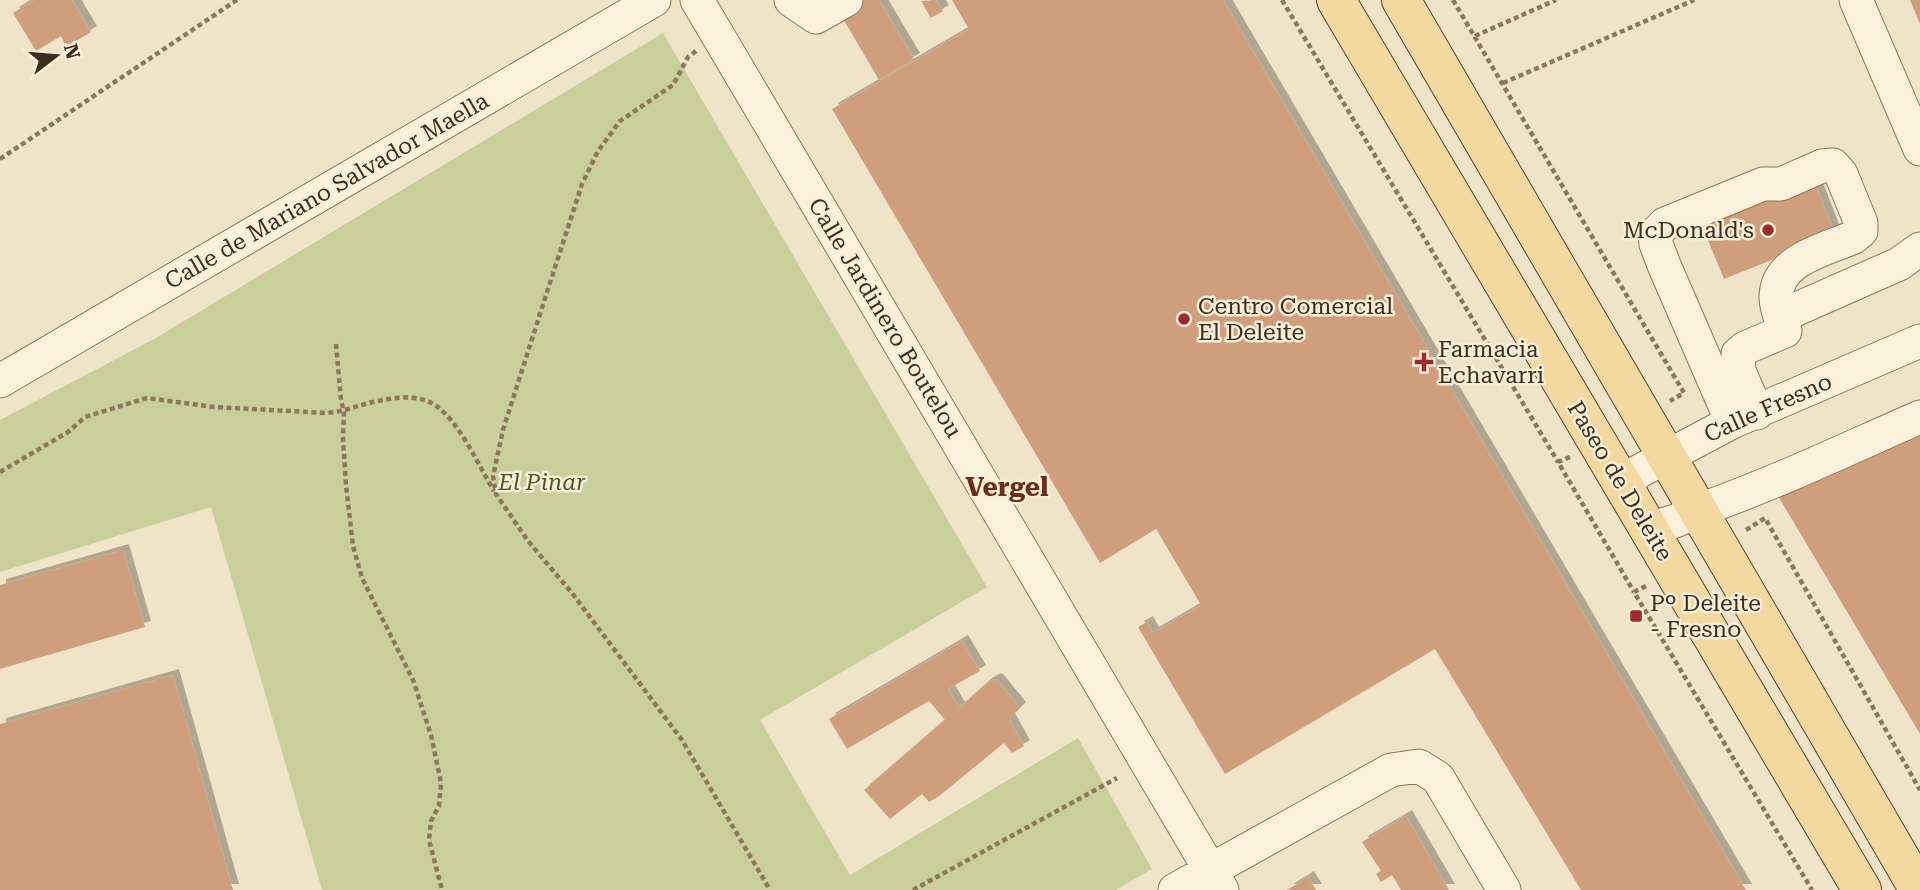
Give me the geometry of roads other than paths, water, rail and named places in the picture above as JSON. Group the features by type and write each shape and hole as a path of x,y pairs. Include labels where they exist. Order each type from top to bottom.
{"main road":[{"name":"Paseo de Deleite","path":"1336,0 1862,890"},
{"path":"1401,0 1919,890"}],"street":[{"name":"Calle de Mariano Salvador Maella","path":"0,381 654,0"},
{"name":"Calle Jardinero Boutelou","path":"697,0 1217,880"},
{"path":"791,0 816,17 846,0"},
{"path":"1856,0 1920,149"},
{"path":"1833,165 1841,174 1861,223 1861,231 1854,237 1790,265 1782,275 1776,302 1785,331 1745,348 1738,354 1745,417 1664,265 1655,234 1665,224 1763,184 1780,184 1822,166 1833,165"},
{"path":"1781,316 1899,264 1920,249"},
{"name":"Calle Fresno","path":"1625,489 1636,473 1665,456 1745,417 1920,341"},
{"path":"1649,527 1666,526 1920,417"},
{"path":"1175,890 1217,880 1391,769 1419,766 1438,778 1504,890"}],"place":[{"name":"McDonald's","path":"1768,230"},
{"name":"Centro Comercial El Deleite","path":"1184,319"},
{"name":"Farmacia Echavarri","path":"1424,362"},
{"name":"Pº Deleite - Fresno","path":"1636,616"}],"district":[{"name":"Vergel","path":"1007,487"}],"park label":[{"name":"El Pinar","path":"542,482"}]}
